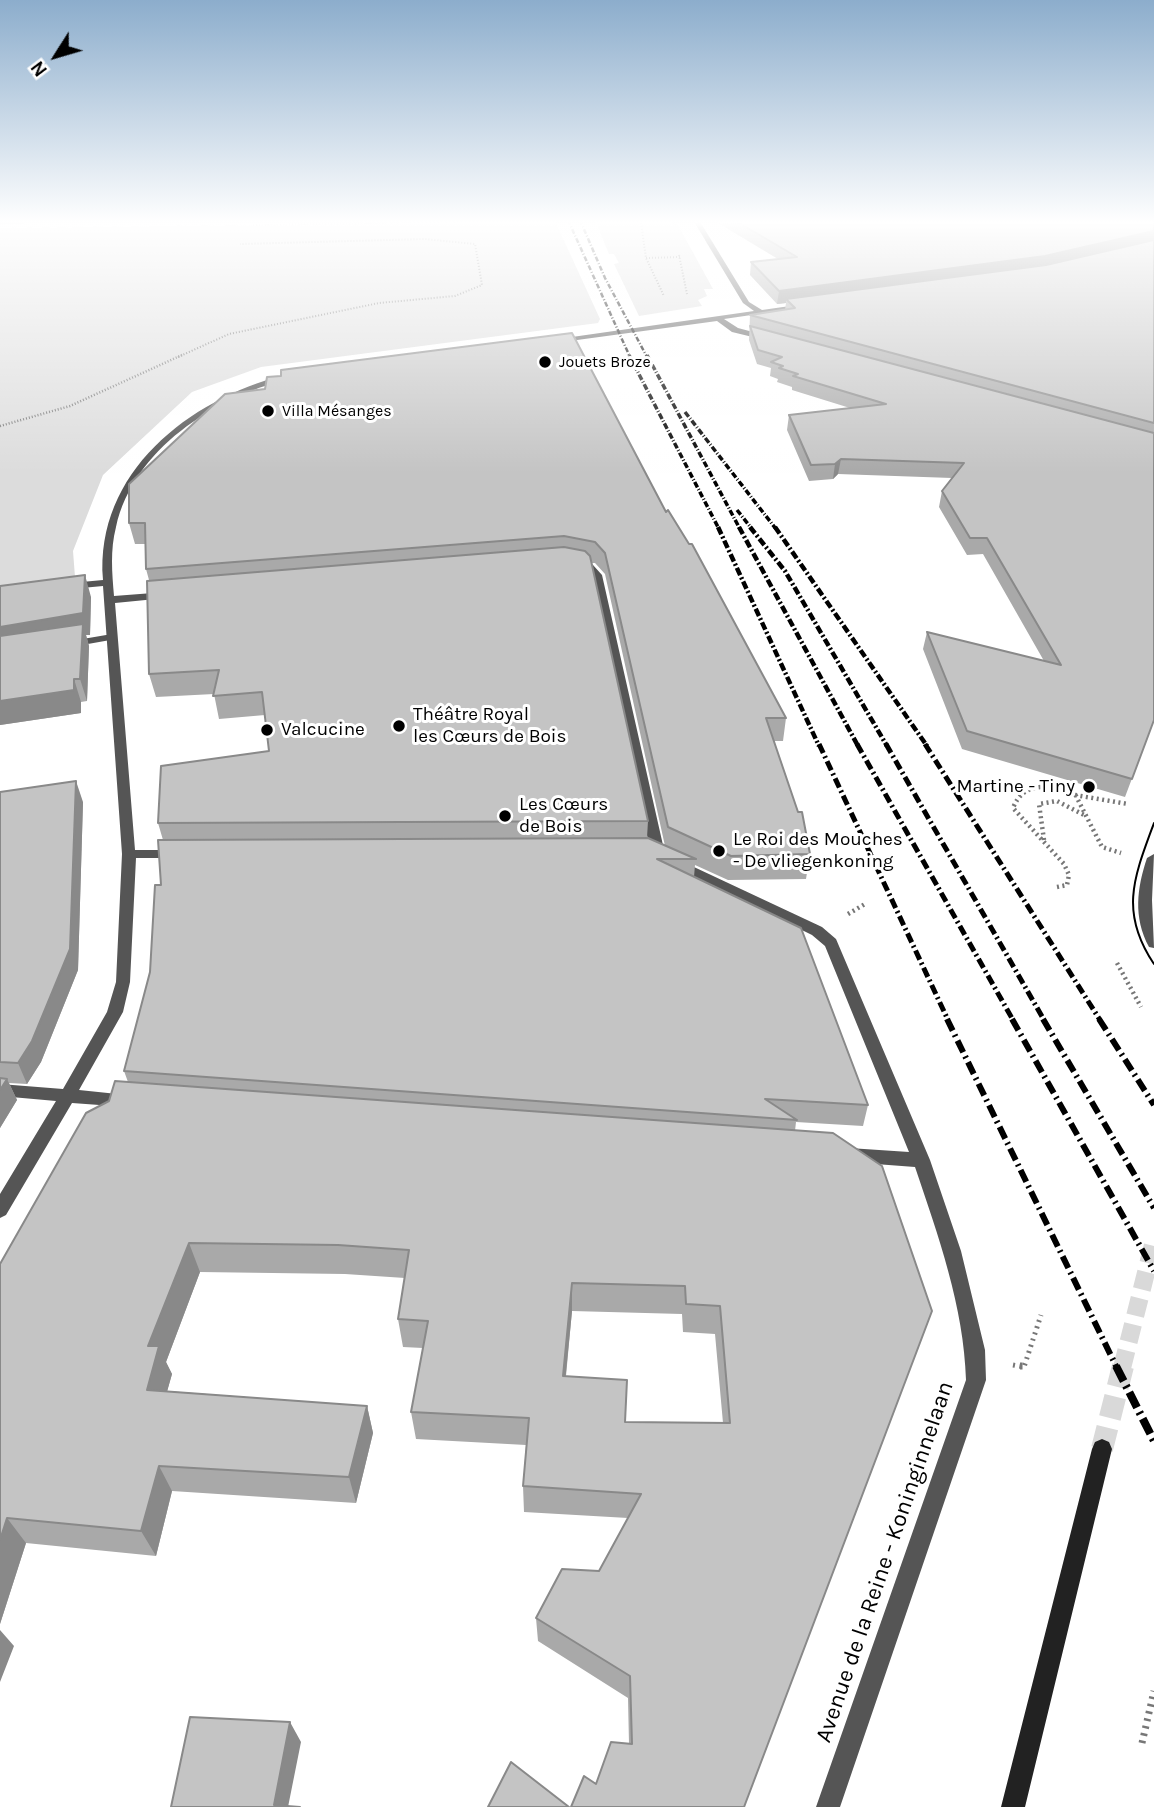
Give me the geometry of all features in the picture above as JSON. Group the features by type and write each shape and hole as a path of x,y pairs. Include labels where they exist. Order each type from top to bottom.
{"main road":[{"path":"1013,1807 1102,1449"}],"street":[{"path":"748,304 760,313"},
{"path":"543,343 810,306"},
{"path":"719,319 735,330 771,340"},
{"path":"0,1210 69,1095 114,1012 123,982 128,854 106,558 109,534 129,485 143,463 211,403 247,386 291,375"},
{"path":"564,563 589,567 597,575 658,854"},
{"path":"62,588 108,582"},
{"path":"109,600 184,594"},
{"path":"59,645 112,637"},
{"name":"Avenue de la Reine - Koninginnelaan","path":"639,852 658,854 817,931 831,943 921,1160 952,1251 976,1360 976,1380 828,1807"},
{"path":"128,854 198,853"},
{"path":"1154,858 1143,898 1146,924 1154,943"},
{"path":"0,1090 145,1103"},
{"path":"838,1154 921,1160"}],"path":[{"path":"0,426 70,406 229,334 373,304"},
{"path":"1057,887 1067,885 1069,875 1064,864 1013,807 1016,796 1033,787 1047,785 1075,794 1128,804"},
{"path":"1075,794 1102,847"},
{"path":"1044,840 1039,804 1046,800 1062,801 1084,816"},
{"path":"1117,963 1141,1007"},
{"path":"976,1360 1024,1367 1041,1315"},
{"path":"1142,1743 1154,1691"}],"shaded area":[{"path":"0,304 593,304 600,319 598,323 261,367 192,392 103,475 73,551 75,577 0,586"},
{"path":"633,304 702,306 639,316"}],"building":[{"path":"791,304 1154,304 1154,423 750,315 795,308"},
{"path":"750,326 1154,433 1154,720 1132,779 967,731 927,632 1061,665 987,538 970,538 942,491 964,463 841,459 835,464 811,465 789,415 886,404 793,376 798,374 779,368 783,366 771,362 782,357 758,350"},
{"path":"572,333 666,512 668,510 689,544 692,544 786,718 766,718 798,812 802,812 810,854 731,856 668,827 605,553 595,542 564,536 146,569 145,523 129,523 129,484 225,394 265,389 267,377 281,376 281,370"},
{"path":"564,547 585,551 590,556 648,821 158,823 161,766 269,751 262,692 213,696 219,670 149,674 147,581"},
{"path":"85,575 83,613 0,627 0,586"},
{"path":"83,624 80,679 74,679 74,690 0,701 0,636"},
{"path":"76,781 70,949 32,1041 18,1063 0,1062 0,792"},
{"path":"648,838 696,859 657,859 801,928 868,1105 765,1099 797,1120 124,1071 150,972 155,885 161,885 158,840"},
{"path":"0,1078 7,1079 0,1090"},
{"path":"115,1081 833,1133 882,1166 932,1311 744,1807 571,1807 584,1776 596,1784 611,1742 632,1744 630,1676 536,1618 562,1569 599,1571 641,1494 523,1486 529,1418 411,1412 428,1321 398,1319 409,1250 338,1245 189,1243 148,1346 159,1346 147,1390 367,1406 349,1477 159,1466 141,1531 7,1518 0,1540 0,1264 86,1113 109,1101","holes":["572,1283 685,1286 686,1304 720,1306 730,1423 625,1422 627,1380 563,1376"]},
{"path":"190,1717 290,1722 274,1805 300,1807 171,1807"},
{"path":"511,1762 569,1807 488,1807"}],"tunnel":[{"path":"1122,1368 1154,1241"},
{"path":"1102,1449 1123,1366"}],"tram line":[{"path":"1154,823 1133,894 1136,928 1154,964"}],"railway":[{"path":"606,304 630,356"},
{"path":"619,304 647,357"},
{"path":"647,355 740,529"},
{"path":"630,356 718,528"},
{"path":"685,412 776,529"},
{"path":"737,510 752,529"},
{"path":"739,527 858,746"},
{"path":"750,527 785,571 887,746"},
{"path":"775,527 927,746"},
{"path":"718,528 819,746"},
{"path":"819,744 948,1020"},
{"path":"857,744 1013,1020"},
{"path":"886,744 1044,1020"},
{"path":"925,744 1100,1020"},
{"path":"947,1019 1117,1367"},
{"path":"1012,1019 1154,1271"},
{"path":"1043,1019 1154,1208"},
{"path":"1099,1019 1154,1105"},
{"path":"1117,1367 1154,1441"}],"place":[{"name":"Jouets Broze","path":"545,362"},
{"name":"Villa Mésanges","path":"268,411"},
{"name":"Théâtre Royal les Cœurs de Bois","path":"399,726"},
{"name":"Valcucine","path":"267,730"},
{"name":"Martine - Tiny","path":"1089,787"},
{"name":"Les Cœurs de Bois","path":"505,816"},
{"name":"Le Roi des Mouches - De vliegenkoning","path":"719,851"}]}
